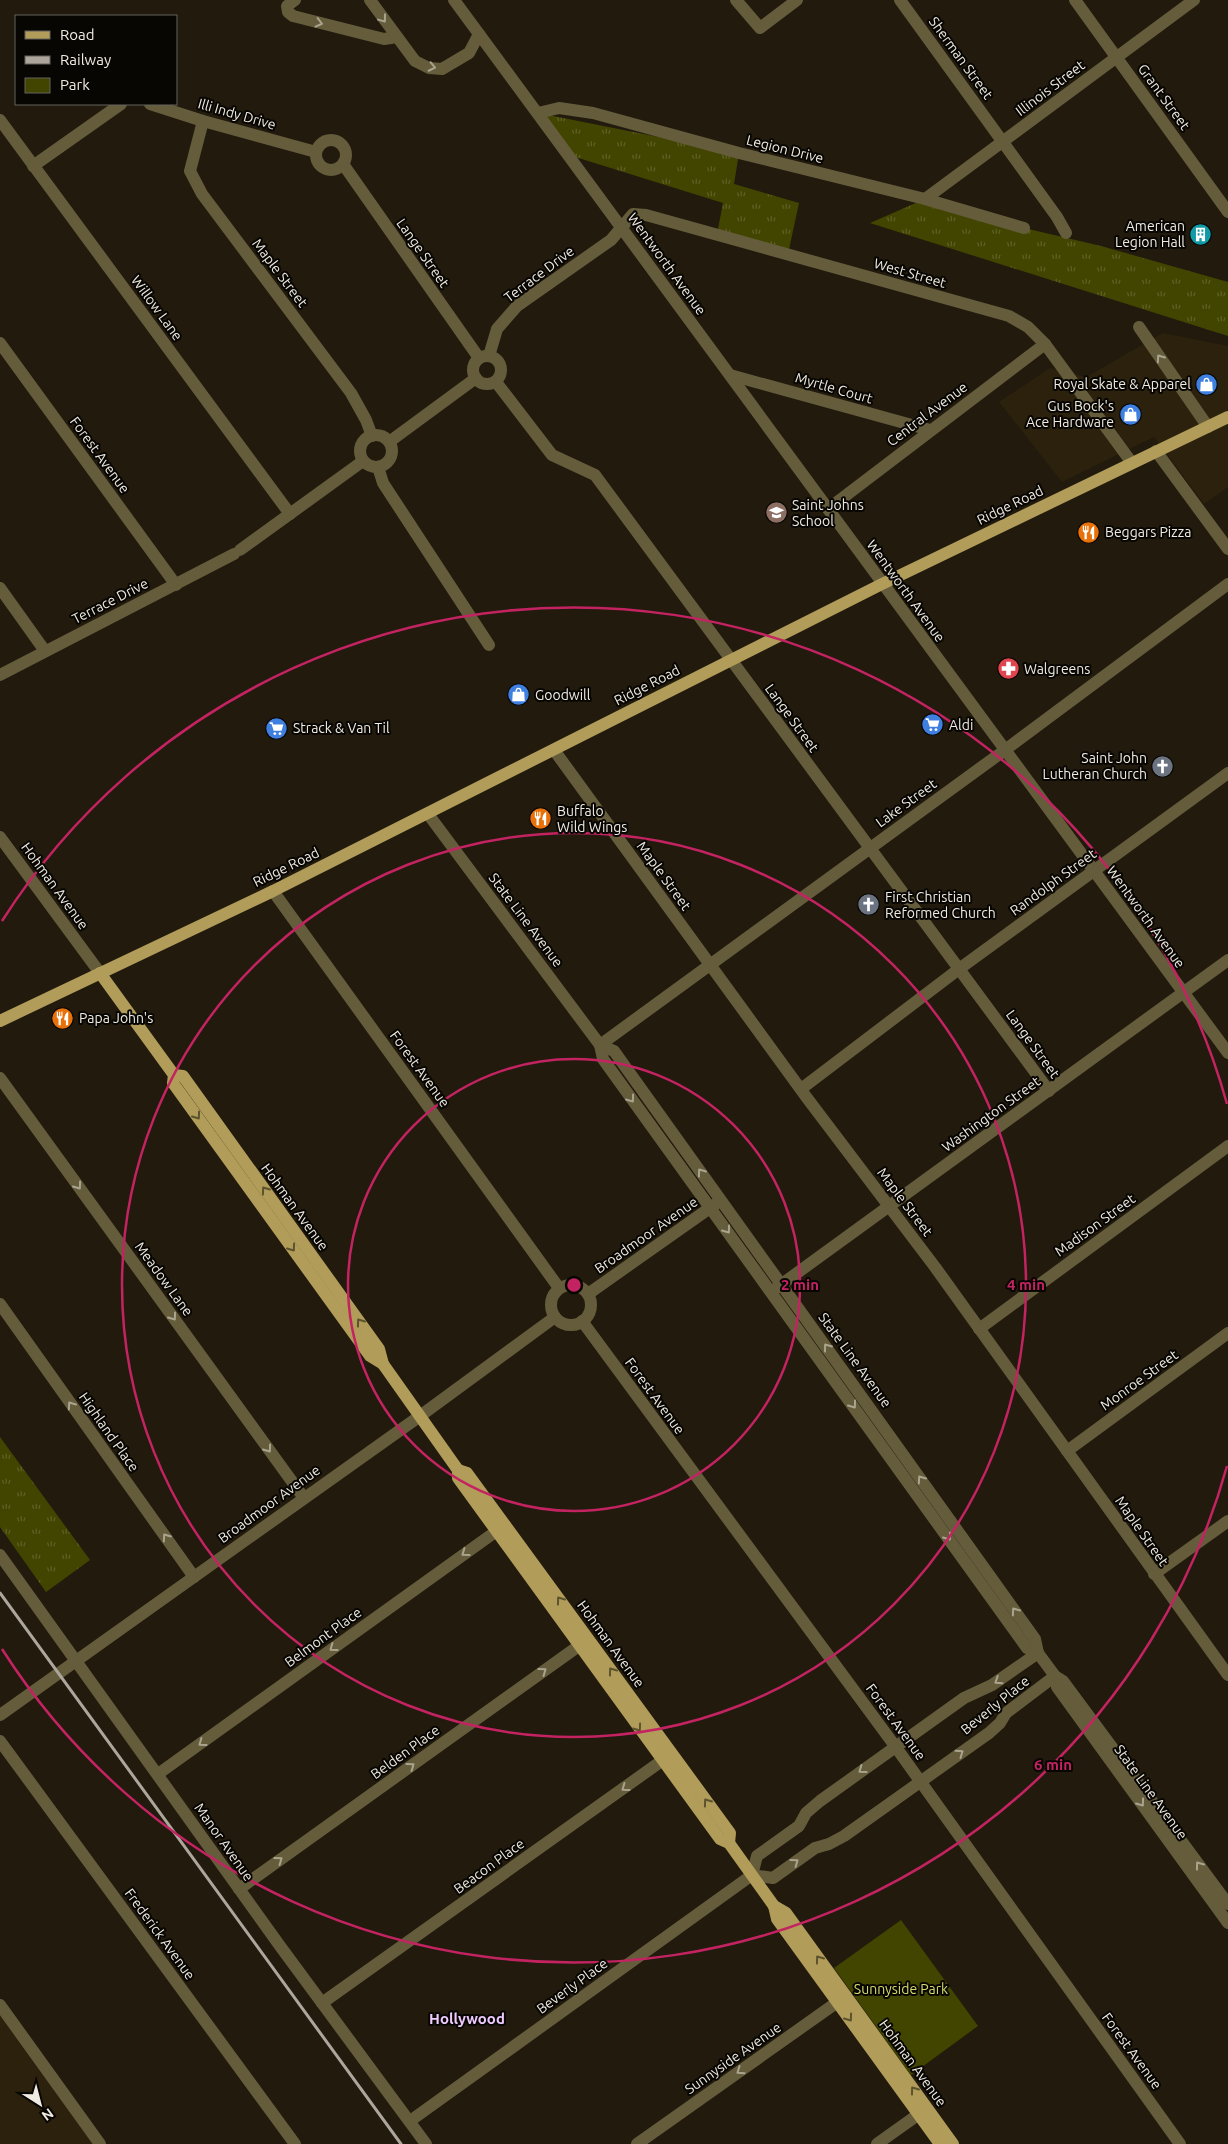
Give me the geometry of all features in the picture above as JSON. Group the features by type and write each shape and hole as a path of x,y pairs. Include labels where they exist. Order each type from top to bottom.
{"main road":[{"name":"Ridge Road","path":"0,1021 428,814 730,659 1228,417"},
{"name":"Hohman Avenue","path":"100,973 174,1075 183,1076 379,1349 383,1364 458,1470 467,1473 500,1528 667,1757 730,1833 729,1843 774,1906 786,1913 842,1999 923,2111 953,2144"},
{"name":"Hohman Avenue","path":"923,2111 940,2144"}],"street":[{"path":"295,0 287,6 288,12 293,16 384,39 397,37"},
{"path":"370,0 414,61 429,68 442,69 469,53 490,48"},
{"name":"Wentworth Avenue","path":"454,0 1228,1053"},
{"path":"736,0 760,28 797,0"},
{"name":"Sherman Street","path":"900,0 1057,217 1066,233"},
{"name":"Grant Street","path":"1075,0 1228,212"},
{"name":"Illinois Street","path":"925,200 1194,0"},
{"path":"469,53 479,34"},
{"path":"33,166 120,105"},
{"name":"Illi Indy Drive","path":"153,105 203,121 316,152"},
{"name":"Legion Drive","path":"538,112 559,108 592,113 739,153 925,200 1024,228"},
{"name":"Willow Lane","path":"0,120 290,514"},
{"name":"Maple Street","path":"203,121 190,172 208,202 351,393 366,420 372,436"},
{"path":"328,141 338,142 344,150 345,160 343,164 335,170 326,170 318,164 316,152 323,143 328,141"},
{"name":"Lange Street","path":"343,164 484,357"},
{"name":"West Street","path":"622,227 633,214 646,215 1009,316 1028,327 1045,344 1132,463"},
{"name":"Terrace Drive","path":"484,357 497,329 517,306 611,240 622,227"},
{"path":"1139,327 1208,426"},
{"name":"Forest Avenue","path":"0,343 176,585"},
{"name":"Central Avenue","path":"828,509 1045,344"},
{"path":"484,357 498,360 501,374 496,382 487,384 476,378 474,366 484,357"},
{"name":"Myrtle Court","path":"730,375 930,430"},
{"path":"389,442 476,378"},
{"name":"Lange Street","path":"496,382 552,455 595,475 1049,1091"},
{"path":"372,436 381,436 389,442 392,450 391,458 386,464 378,467 370,466 363,461 361,446 372,436"},
{"path":"1156,451 1228,549"},
{"name":"Terrace Drive","path":"0,675 237,552 363,461"},
{"path":"378,467 383,483 489,645"},
{"name":"Lake Street","path":"600,1045 1005,750 1228,584"},
{"path":"0,588 45,651"},
{"name":"Maple Street","path":"554,750 801,1089 979,1328 1228,1675"},
{"name":"Randolph Street","path":"801,1089 959,969 1228,772"},
{"name":"State Line Avenue","path":"428,814 600,1045 614,1051 716,1204 899,1457 1027,1648 1038,1653 1055,1676 1063,1680 1210,1889 1228,1923"},
{"name":"Hohman Avenue","path":"0,837 100,973"},
{"name":"Forest Avenue","path":"273,890 559,1288"},
{"name":"Washington Street","path":"776,1288 878,1212 890,1206 1228,960"},
{"name":"Meadow Lane","path":"0,1078 304,1498"},
{"name":"Madison Street","path":"979,1328 1228,1146"},
{"name":"Broadmoor Avenue","path":"588,1294 716,1204"},
{"path":"578,1286 588,1294 591,1306 590,1312 582,1322 564,1324 555,1317 551,1302 559,1288 578,1286"},
{"name":"Highland Place","path":"0,1304 194,1577"},
{"name":"Broadmoor Avenue","path":"0,1715 420,1416 555,1317"},
{"name":"Forest Avenue","path":"582,1322 920,1780 1180,2144"},
{"name":"Monroe Street","path":"1067,1451 1228,1333"},
{"path":"1154,1574 1228,1520"},
{"name":"Belmont Place","path":"158,1774 500,1528"},
{"name":"Manor Avenue","path":"0,1555 239,1889 426,2144"},
{"name":"Belden Place","path":"239,1889 584,1642"},
{"name":"Beverly Place","path":"410,2122 752,1875 757,1856 799,1826 806,1813 820,1801 968,1696 992,1685 1038,1653"},
{"name":"Beverly Place","path":"752,1875 773,1878 815,1848 829,1844 844,1836 920,1780 989,1733 1000,1723 1006,1713 1055,1676"},
{"name":"Frederick Avenue","path":"0,1742 295,2144"},
{"name":"Beacon Place","path":"322,2003 667,1757"},
{"name":"State Line Avenue","path":"1210,1889 1228,1904"},
{"name":"Sunnyside Avenue","path":"637,2144 842,1999"},
{"path":"0,2005 100,2144"},
{"path":"877,2144 923,2111"}],"shaded area":[{"path":"1163,333 1228,346 1228,487 1204,504 1154,437 1062,482 999,402 1050,368 1086,377"},
{"path":"0,2005 100,2144 0,2144"}],"green space":[{"path":"538,113 739,153 734,184 799,203 788,254 717,234 723,203 569,155"},
{"path":"925,199 1024,228 1101,246 1228,282 1228,336 870,223"},
{"path":"0,1437 90,1560 46,1592 0,1527"},
{"name":"Sunnyside Park","path":"901,1920 978,2026 911,2075 834,1968"}],"railway":[{"path":"0,1593 401,2144"}],"place":[{"name":"American Legion Hall","path":"1201,234"},
{"name":"Royal Skate & Apparel","path":"1207,384"},
{"name":"Gus Bock's Ace Hardware","path":"1130,414"},
{"name":"Saint Johns School","path":"776,513"},
{"name":"Beggars Pizza","path":"1089,532"},
{"name":"Walgreens","path":"1008,669"},
{"name":"Goodwill","path":"519,695"},
{"name":"Aldi","path":"933,725"},
{"name":"Strack & Van Til","path":"277,728"},
{"name":"Saint John Lutheran Church","path":"1163,766"},
{"name":"Buffalo Wild Wings","path":"541,819"},
{"name":"First Christian Reformed Church","path":"869,905"},
{"name":"Papa John's","path":"63,1018"}],"district":[{"name":"Hollywood","path":"467,2018"}]}
